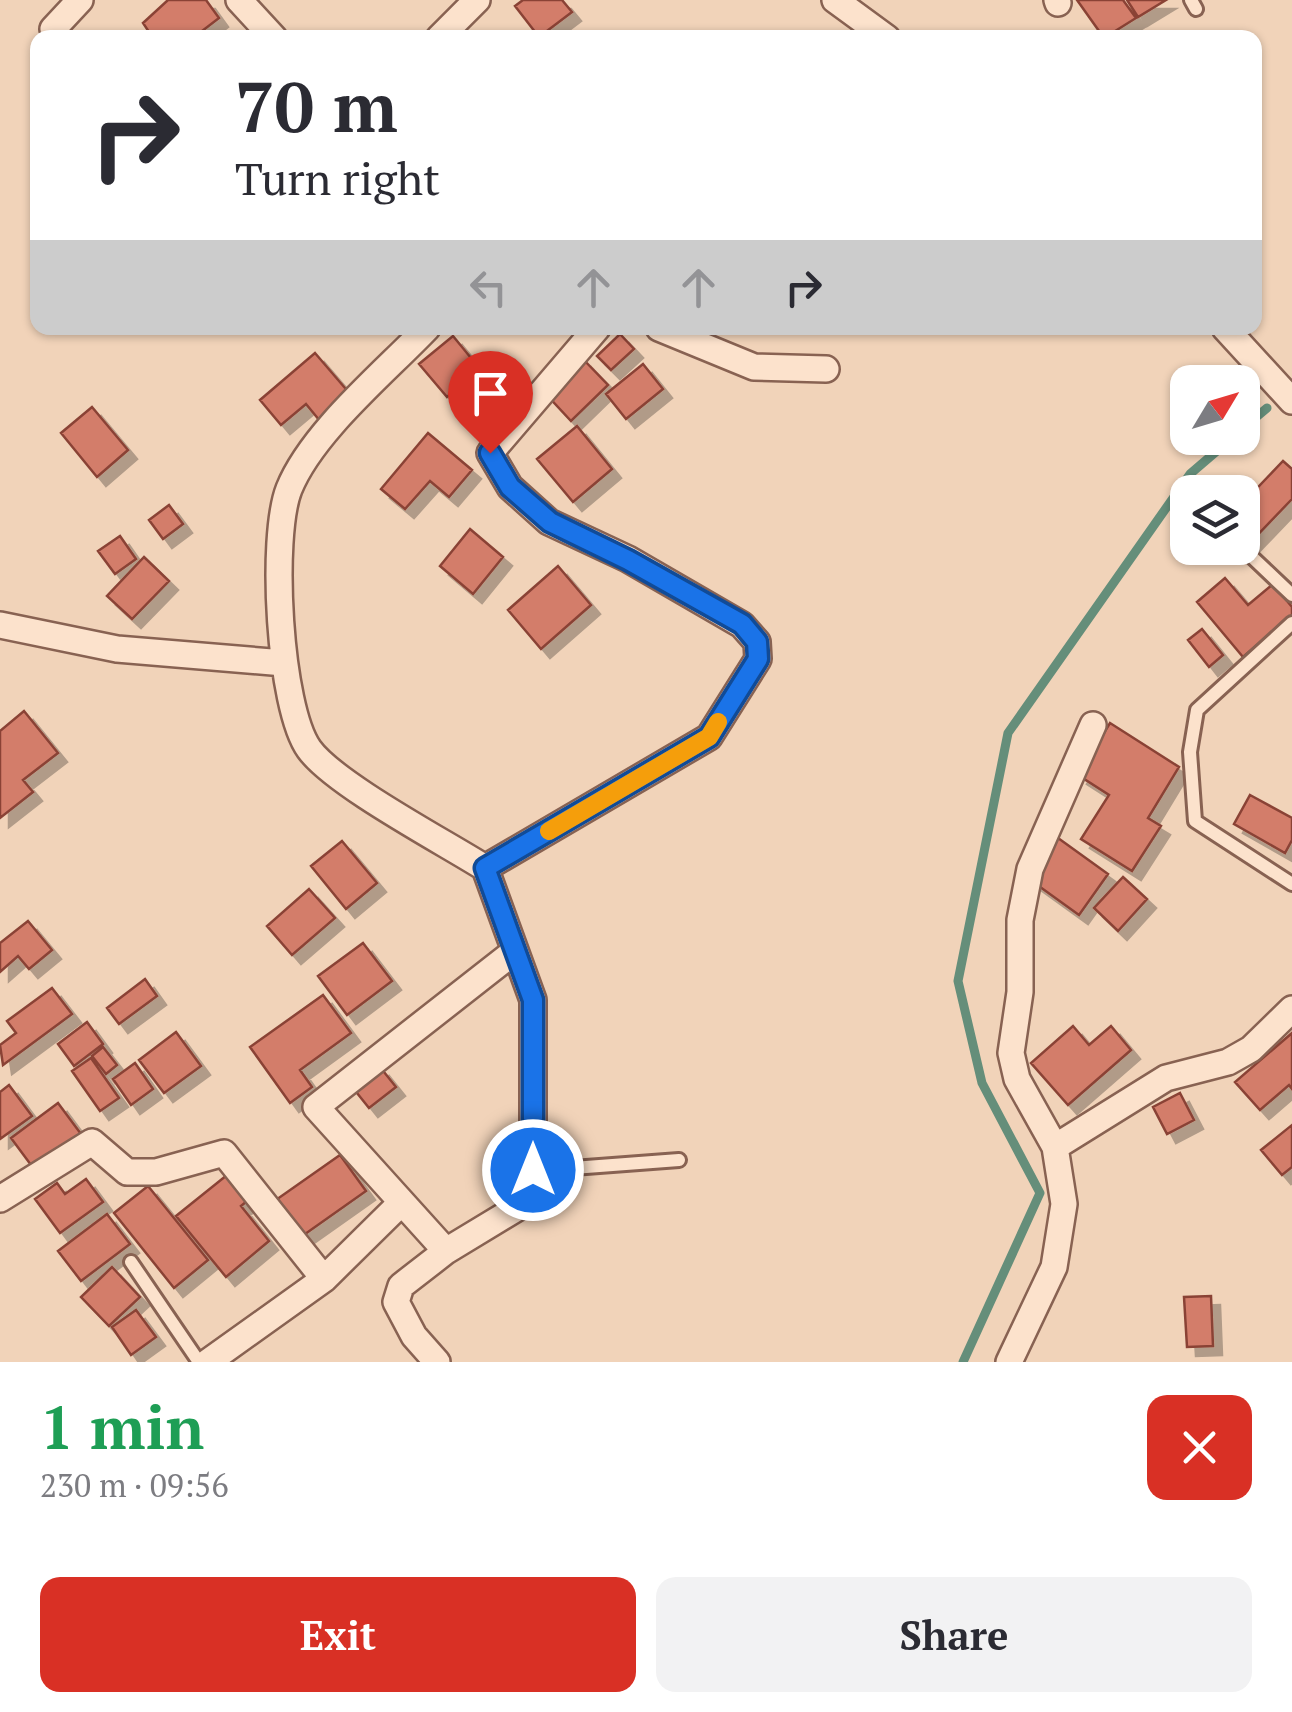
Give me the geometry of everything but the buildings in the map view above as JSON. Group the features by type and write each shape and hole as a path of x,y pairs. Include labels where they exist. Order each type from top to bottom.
{"street":[{"path":"53,29 80,0"},
{"path":"239,0 267,30"},
{"path":"447,30 478,0"},
{"path":"853,5 879,30"},
{"path":"420,335 314,448 289,489 282,520 284,663 292,716 311,751 371,798 485,868 533,1000 533,1170 517,1208 446,1251 402,1286 396,1302 414,1336 437,1362"},
{"path":"485,868 709,737 758,659 757,642 742,624 628,560 550,522 510,487 490,453 591,335"},
{"path":"681,335 754,367 826,369"},
{"path":"1231,335 1292,401"},
{"path":"0,606 11,628 117,649 284,663"},
{"path":"1009,1362 1054,1267 1064,1204 1055,1147 1017,1079 1011,1053 1020,992 1020,920 1030,869 1093,724"},
{"path":"446,1251 316,1107 515,951"},
{"path":"1055,1147 1166,1078 1228,1062 1251,1049 1292,1009"},
{"path":"0,1199 92,1142 127,1172 156,1172 224,1152 324,1279"},
{"path":"208,1362 324,1279 400,1204"}],"lane":[{"path":"1260,565 1292,595"},
{"path":"1292,622 1198,710 1190,752 1195,820 1292,884"},
{"path":"533,1170 679,1160"},
{"path":"131,1262 199,1362"}],"waterway":[{"path":"1260,414 1267,408"},
{"path":"963,1362 1040,1193 982,1083 958,981 1008,733 1190,474 1212,455"}],"slow traffic":[{"path":"549,831 709,737 718,722"}],"route":[{"path":"490,453 510,487 550,522 628,560 742,624 757,642 758,659 709,737 485,868 533,1000 533,1170"}]}
